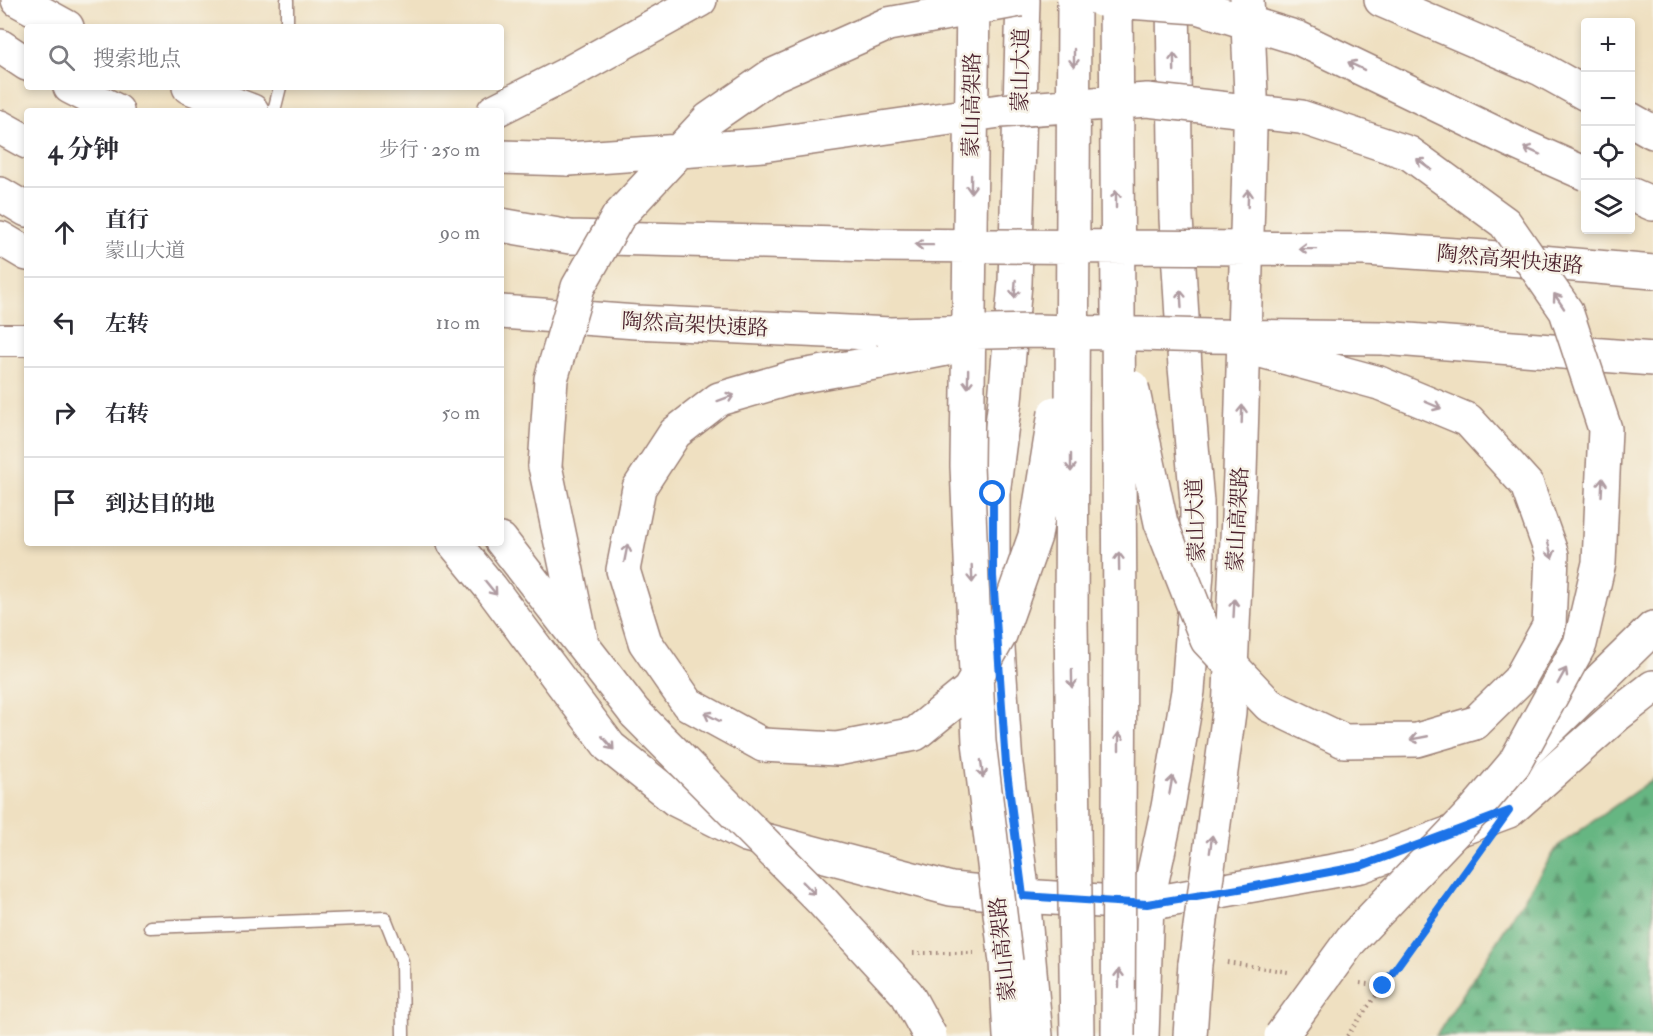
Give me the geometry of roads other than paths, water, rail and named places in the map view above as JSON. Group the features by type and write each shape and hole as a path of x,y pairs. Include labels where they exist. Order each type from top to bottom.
{"main road":[{"path":"18,0 62,24"},
{"path":"500,108 565,75 700,0"},
{"name":"蒙山高架路","path":"973,0 967,466 979,742 1006,962 1011,1036"},
{"path":"582,645 545,466 551,379 578,287 618,217 709,119 771,76 888,24 1022,0"},
{"name":"蒙山大道","path":"1022,0 1015,283 1005,401 993,494 993,576 1005,753 1023,896 1036,1036"},
{"path":"1074,0 1071,621 1077,1036"},
{"path":"1101,0 1197,7 1298,38 1581,172"},
{"path":"1116,0 1120,620 1118,1036"},
{"name":"蒙山大道","path":"1142,1036 1147,904 1188,691 1197,572 1197,502 1185,367 1176,218 1173,0"},
{"name":"蒙山高架路","path":"1190,1036 1195,964 1229,712 1240,474 1251,95 1247,0"},
{"path":"1381,0 1540,69 1581,91"},
{"path":"0,45 24,62"},
{"path":"76,90 111,108"},
{"path":"197,90 244,108"},
{"path":"504,157 569,159 763,145 1000,111 1147,100 1301,117 1409,153 1505,223 1566,311 1605,429 1599,563 1580,644 1514,764"},
{"path":"1635,122 1653,132"},
{"path":"0,127 24,140"},
{"path":"0,194 24,208"},
{"name":"陶然高架快速路","path":"504,226 570,237 877,245 1366,249 1653,272"},
{"path":"0,238 24,252"},
{"path":"1072,310 1035,536 1000,635 969,690 915,734 837,749 763,745 688,704 645,642 623,570 639,488 675,433 719,399 885,348 1036,331 1209,336 1383,338 1653,359"},
{"name":"陶然高架快速路","path":"504,312 636,322 885,348"},
{"path":"1117,319 1161,523 1207,640 1269,705 1344,741 1417,740 1475,723 1519,680 1549,626 1552,555 1527,486 1468,420 1379,382 1209,336"},
{"path":"504,544 635,712 821,900 907,994 930,1036"},
{"path":"457,546 492,588 610,747 676,800 746,835 951,889 1147,904 1361,866 1509,811 1617,715 1653,687"},
{"path":"1281,1036 1351,940 1474,811 1514,764 1653,628"}],"street":[{"path":"0,340 24,340"}],"lane":[{"path":"287,0 287,24"},
{"path":"275,108 279,90"},
{"path":"150,927 385,918 402,961 403,1036"}]}
